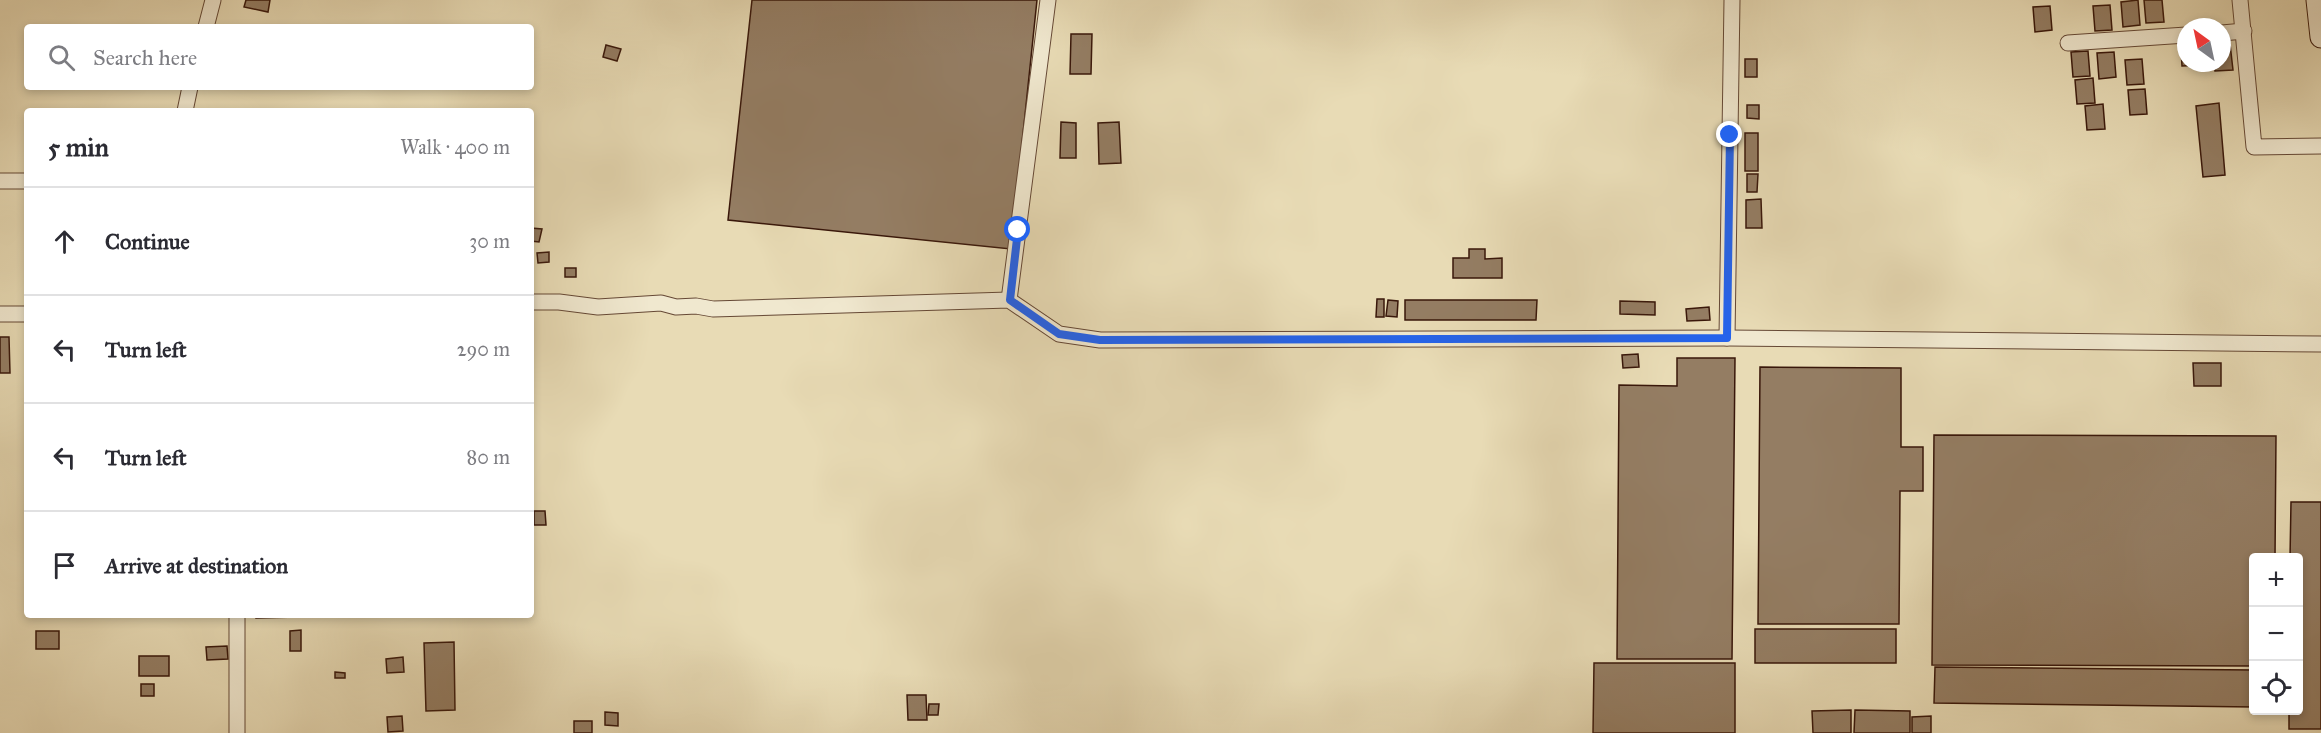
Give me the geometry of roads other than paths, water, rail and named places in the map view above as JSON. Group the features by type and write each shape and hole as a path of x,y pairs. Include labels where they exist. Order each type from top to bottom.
{"main road":[{"path":"2317,0 2321,37"}],"street":[{"path":"207,24 213,0"},
{"path":"1010,300 1048,0"},
{"path":"1727,338 1732,0"},
{"path":"2240,0 2254,147 2321,146"},
{"path":"2231,32 2244,31"},
{"path":"2068,43 2177,36"},
{"path":"186,108 189,90"},
{"path":"0,181 24,181"},
{"path":"534,303 560,302 598,307 661,303 676,307 696,306 713,309 1010,300 1059,334 1100,340 1727,338 2321,344"},
{"path":"0,315 24,315"},
{"path":"237,618 237,733"}]}
